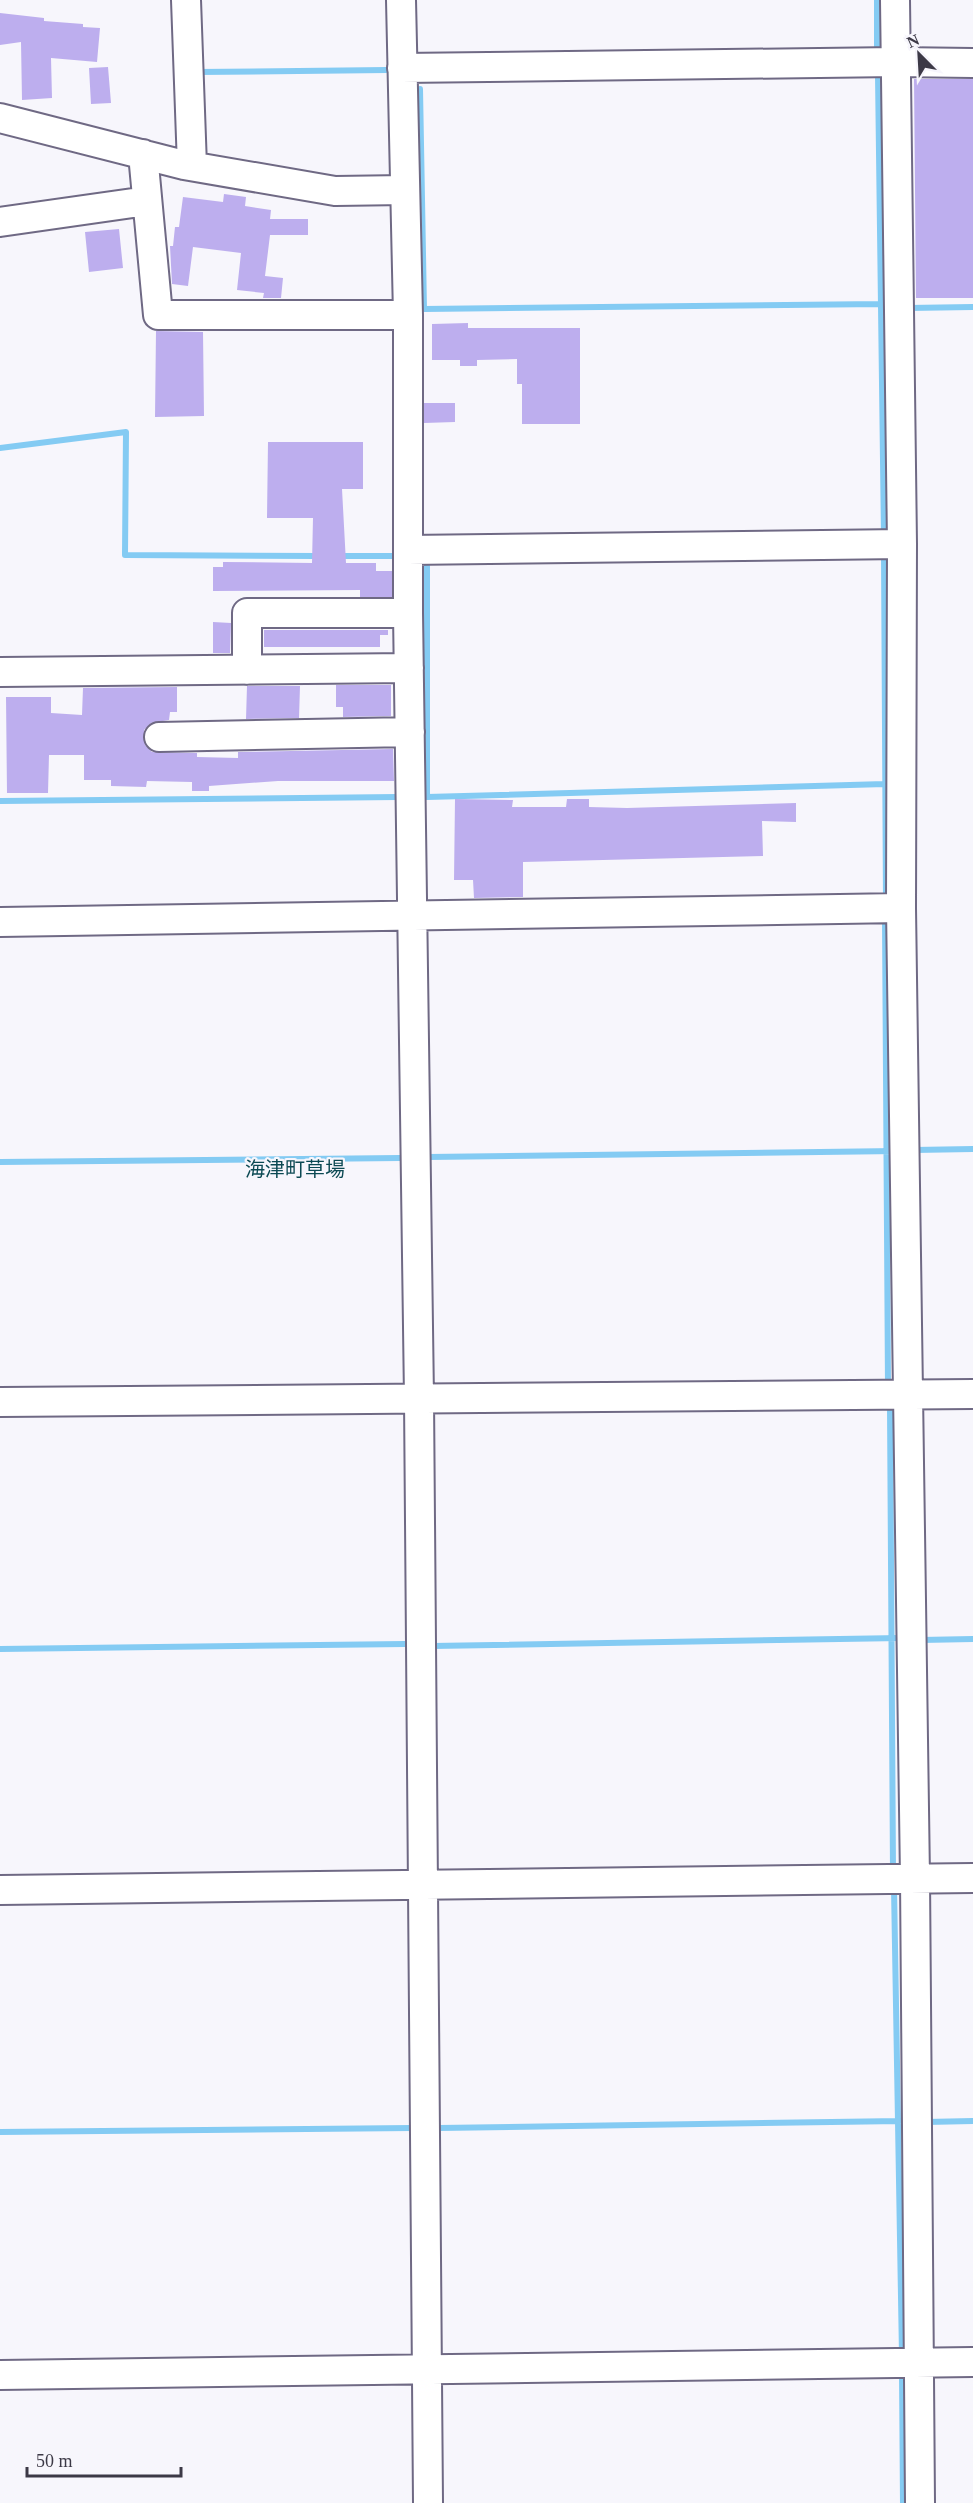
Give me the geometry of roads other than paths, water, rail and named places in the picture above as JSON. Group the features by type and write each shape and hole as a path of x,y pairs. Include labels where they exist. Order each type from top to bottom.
{"street":[{"path":"186,0 192,166"},
{"path":"401,0 408,315 408,613 419,1398 428,2503"},
{"path":"895,0 902,544 902,909 910,1394 920,2503"},
{"path":"402,68 973,63"},
{"path":"0,118 192,166 335,191 405,190"},
{"path":"143,154 158,315 408,315"},
{"path":"0,222 147,201"},
{"path":"408,550 902,544"},
{"path":"247,670 247,613 408,613"},
{"path":"0,672 409,668"},
{"path":"159,737 410,732"},
{"path":"0,922 411,914 902,909"},
{"path":"0,1402 973,1394"},
{"path":"0,1890 973,1878"},
{"path":"0,2375 973,2362"}],"waterway":[{"path":"877,0 877,53"},
{"path":"197,72 387,70"},
{"path":"878,75 884,537"},
{"path":"420,89 424,309 881,304"},
{"path":"908,308 973,307"},
{"path":"0,448 126,432 125,555 318,556"},
{"path":"884,555 886,902"},
{"path":"340,556 395,556"},
{"path":"427,566 427,797 885,784"},
{"path":"0,801 398,797"},
{"path":"885,919 888,1386"},
{"path":"914,1150 973,1149"},
{"path":"428,1157 897,1151"},
{"path":"0,1162 400,1158"},
{"path":"890,1407 893,1871"},
{"path":"432,1646 901,1638"},
{"path":"921,1640 973,1639"},
{"path":"0,1649 405,1644"},
{"path":"894,1888 902,2355"},
{"path":"439,2128 900,2121"},
{"path":"926,2122 973,2121"},
{"path":"0,2132 412,2128"},
{"path":"902,2374 903,2503"}],"district":[{"name":"海津町草場","path":"295,1169"}]}
